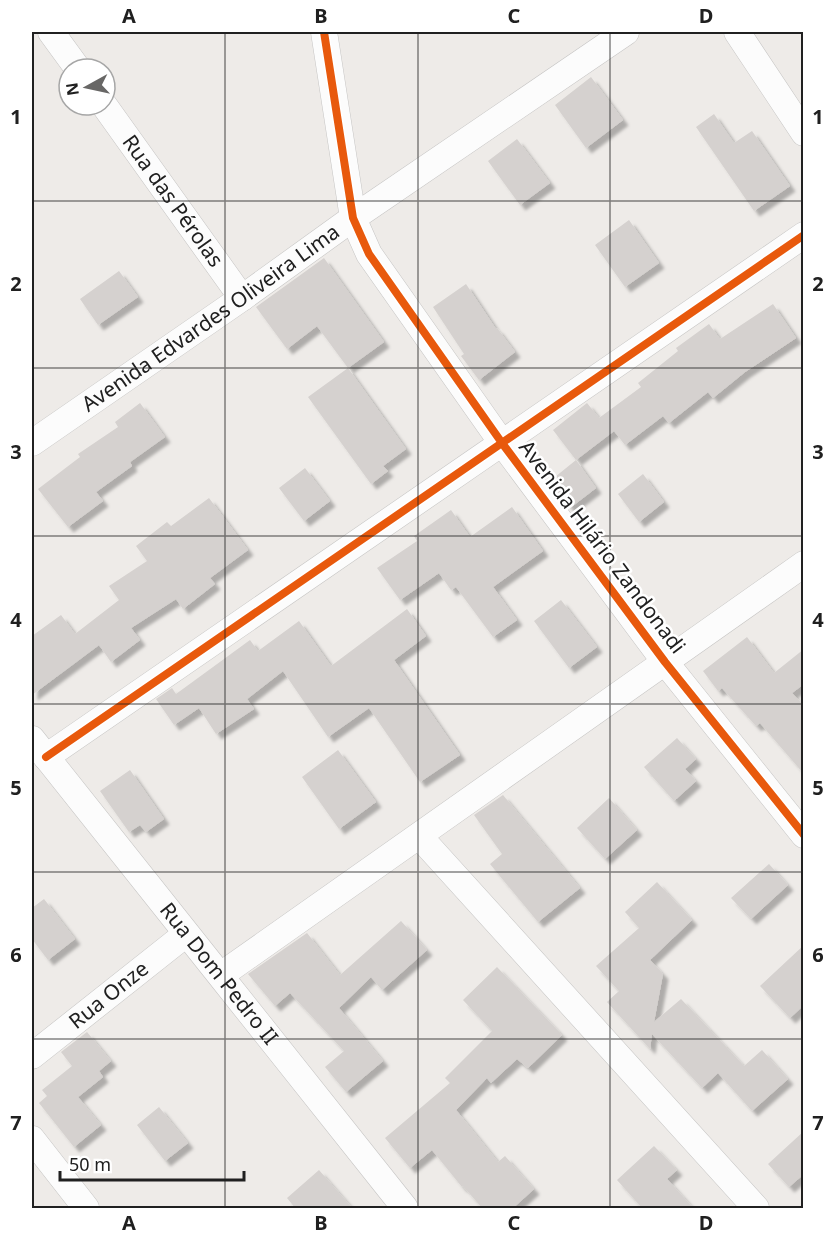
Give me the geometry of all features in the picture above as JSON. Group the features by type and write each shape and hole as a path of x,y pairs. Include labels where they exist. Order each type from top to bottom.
{"street":[{"path":"51,32 69,57"},
{"name":"Avenida Hilário Zandonadi","path":"324,32 353,218 369,254 502,443 665,662 804,835"},
{"name":"Avenida Edvardes Oliveira Lima","path":"32,443 353,218 626,32"},
{"path":"737,32 804,133"},
{"name":"Rua das Pérolas","path":"113,117 242,298"},
{"path":"39,748 502,443 804,235"},
{"path":"221,975 804,564"},
{"name":"Rua Dom Pedro II","path":"39,748 405,1209"},
{"path":"419,836 756,1209"},
{"name":"Rua Onze","path":"32,1056 186,934"},
{"path":"32,1139 86,1209"}],"building":[{"path":"591,77 623,120 586,148 555,105"},
{"path":"714,114 734,143 752,131 790,186 754,211 696,127"},
{"path":"517,139 550,183 520,205 488,161"},
{"path":"629,220 659,263 625,287 595,245"},
{"path":"324,258 384,342 348,368 317,326 287,349 256,307"},
{"path":"119,271 138,297 98,325 80,299"},
{"path":"466,284 496,329 515,352 479,380 461,356 464,354 433,307"},
{"path":"773,304 796,338 745,372 713,398 708,392 669,423 663,416 625,445 614,431 576,460 553,430 587,403 599,418 641,387 638,383 678,351 676,348 709,324 720,339"},
{"path":"348,368 406,449 383,466 388,471 371,484 308,397"},
{"path":"140,403 165,437 130,462 132,466 96,492 103,501 68,527 38,489 80,457 78,454 118,427 115,422"},
{"path":"576,460 596,488 570,508 550,481"},
{"path":"305,468 330,501 304,521 279,488"},
{"path":"643,474 664,502 639,522 618,494"},
{"path":"209,498 248,550 210,578 215,584 183,609 176,599 131,628 140,640 111,662 99,645 32,695 32,636 61,615 75,634 119,600 109,586 147,561 136,546 167,522 171,526"},
{"path":"512,507 543,551 493,587 517,620 493,637 456,587 451,590 439,573 400,600 377,568 417,541 414,536 451,510 470,537"},
{"path":"561,600 597,647 569,668 534,621"},
{"path":"407,609 426,636 394,660 460,755 420,782 369,708 328,737 283,671 247,699 254,709 216,734 199,708 174,725 156,699 172,688 176,694 250,640 258,651 299,621 331,666"},
{"path":"747,637 774,673 804,649 804,684 792,693 804,706 804,774 760,723 756,726 722,688 718,691 703,671"},
{"path":"677,738 696,759 685,769 696,781 674,801 644,767"},
{"path":"338,750 376,802 339,829 302,777"},
{"path":"130,770 164,819 146,832 140,825 129,832 100,791"},
{"path":"503,795 580,888 538,922 490,864 502,854 474,815"},
{"path":"609,798 637,830 605,859 577,828"},
{"path":"769,864 788,885 751,919 731,898"},
{"path":"657,882 692,920 650,960 663,974 654,1022 681,999 744,1066 762,1050 788,1079 752,1111 718,1073 702,1088 652,1034 650,1049 607,1002 619,991 596,966 639,928 625,912"},
{"path":"44,899 75,939 48,960 32,939 32,908"},
{"path":"401,921 427,950 382,990 371,977 339,1008 383,1061 346,1092 325,1067 344,1051 290,993 275,1006 248,974 307,933 340,975"},
{"path":"804,945 804,1005 790,1018 760,986"},
{"path":"497,967 562,1035 528,1068 517,1059 491,1083 487,1078 456,1110 498,1162 505,1156 534,1189 512,1209 483,1209 432,1150 410,1168 385,1138 450,1083 445,1078 492,1031 463,1000"},
{"path":"87,1032 111,1061 99,1071 103,1077 78,1097 101,1125 74,1147 39,1103 47,1096 42,1090 72,1066 61,1052"},
{"path":"159,1107 188,1143 165,1161 137,1125"},
{"path":"804,1131 804,1174 789,1187 768,1164"},
{"path":"654,1146 677,1170 667,1179 694,1209 643,1209 617,1180"},
{"path":"319,1170 353,1209 296,1209 287,1198"}],"cycle path":[{"path":"324,32 353,218 369,254 502,443 665,662 804,835"},
{"path":"46,757 804,235"}]}
